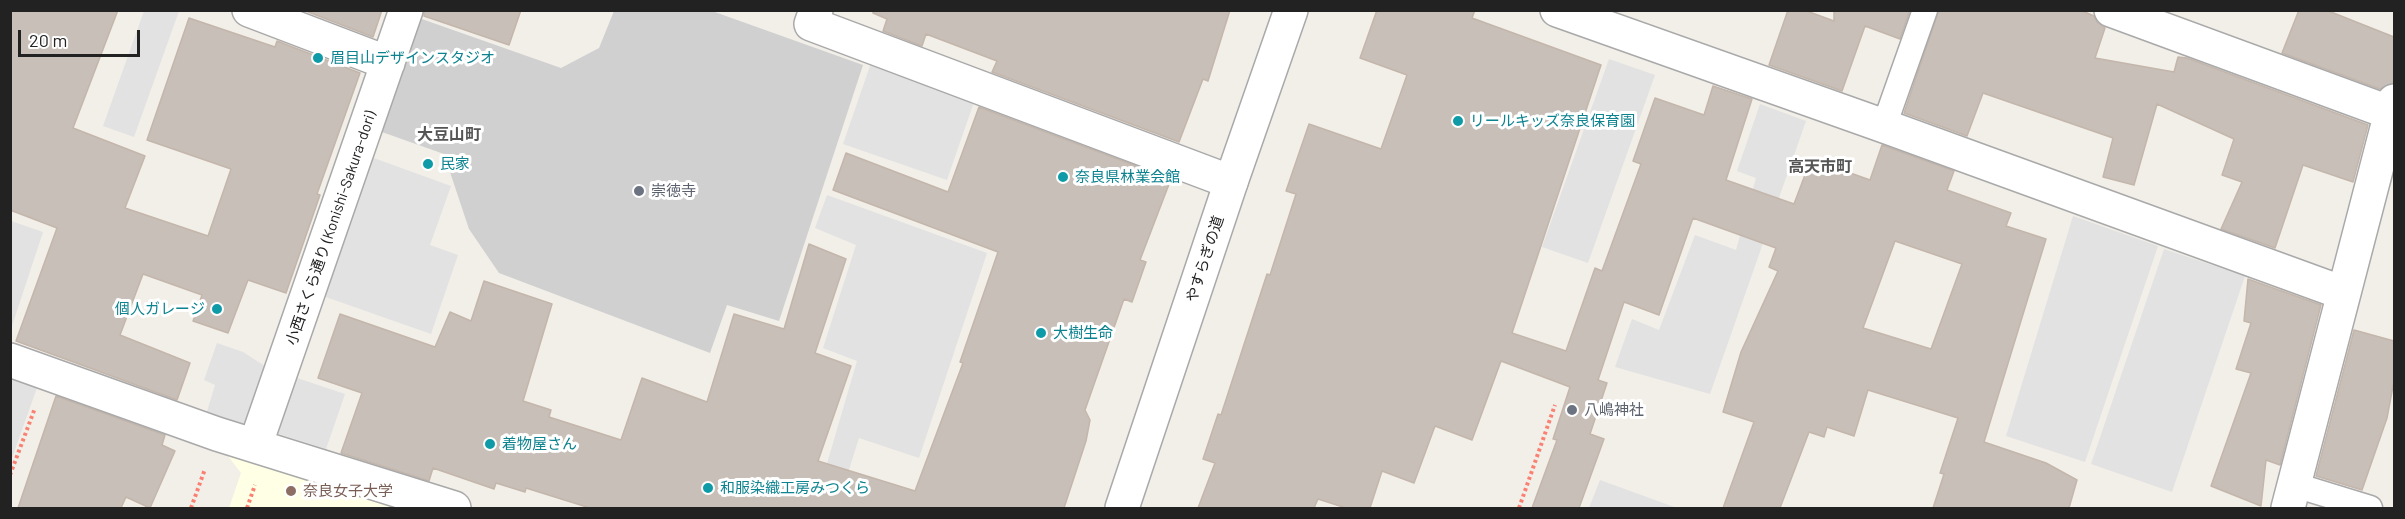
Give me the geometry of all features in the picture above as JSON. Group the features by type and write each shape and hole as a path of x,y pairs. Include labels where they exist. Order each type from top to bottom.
{"street":[{"path":"249,10 388,63"},
{"name":"小西さくら通り (Konishi-Sakura-dori)","path":"256,462 406,10"},
{"path":"816,10 811,24 1231,182"},
{"name":"やすらぎの道","path":"1122,508 1291,10"},
{"path":"2111,10 2393,107 2291,497"},
{"path":"1568,12 2343,293"},
{"path":"10,360 49,374 256,462 454,508"}],"lane":[{"path":"1884,126 1925,10"},
{"path":"2291,497 2370,508"}],"path":[{"path":"10,475 49,374"},
{"path":"1519,508 1555,405"},
{"path":"247,508 256,462"}],"shaded area":[{"path":"144,11 179,11 134,137 103,126"},
{"name":"崇徳寺","path":"614,11 712,11 863,65 779,321 727,305 710,353 499,273 469,229 444,154 379,131 419,18 561,68 599,48"},
{"path":"1609,59 1655,75 1588,263 1542,247"},
{"path":"871,63 975,99 947,180 843,144"},
{"path":"1760,104 1806,121 1710,394 1615,367 1632,319 1659,330 1695,235 1736,250 1756,178 1737,171"},
{"path":"371,157 451,186 430,245 458,255 431,334 323,296"},
{"path":"827,195 987,253 919,458 859,438 837,508 814,508 857,361 823,348 856,245 815,228"},
{"path":"2073,216 2158,246 2085,462 2006,436"},
{"path":"10,221 43,232 11,329"},
{"path":"2164,249 2245,276 2172,492 2091,464"},
{"path":"217,343 243,352 268,368 247,432 205,418 215,385 204,380"},
{"path":"11,372 39,382 11,461"},
{"path":"285,374 345,394 326,449 267,430"},
{"name":"奈良女子大学","path":"222,448 399,508 229,508 241,473"},
{"path":"1600,480 1677,508 1589,508"}],"building":[{"path":"10,10 118,10 73,128 145,156 125,208 208,236 231,169 147,140 189,18 275,47 277,41 360,73 317,194 320,195 286,293 248,280 228,333 193,321 202,295 143,274 120,335 190,363 177,400 16,341 57,228 10,210"},
{"path":"303,10 382,10 373,37"},
{"path":"424,10 521,10 509,45 424,16"},
{"path":"873,10 1230,10 1208,81 1203,79 1179,142 992,72 997,61 926,34 922,46 883,31 887,19 873,13"},
{"path":"1377,10 1475,10 1472,18 1601,65 1512,333 1566,351 1595,268 1602,271 1641,164 1633,161 1655,98 1704,115 1713,86 1752,99 1726,180 1794,204 1811,159 1870,180 1882,145 1954,171 1947,190 2011,213 2006,226 2046,239 1984,442 2046,463 2077,480 2069,508 1933,508 1944,474 1940,473 1958,418 1868,390 1854,436 1827,427 1824,437 1809,432 1780,508 1723,508 1754,422 1723,412 1741,352 1778,271 1769,267 1776,248 1693,218 1659,315 1624,302 1598,380 1607,383 1590,434 1604,439 1579,508 1532,508 1557,440 1553,439 1570,387 1501,361 1472,440 1435,426 1414,483 1382,471 1370,508 1346,508 1318,499 1314,508 1198,508 1215,463 1203,459 1218,414 1221,415 1296,194 1286,191 1309,124 1381,149 1407,75 1360,58","holes":["1895,241 1962,264 1931,349 1863,328"]},
{"path":"1788,10 1804,10 1834,21 1834,10 1910,10 1900,39 1865,26 1842,91 1769,65"},
{"path":"1939,10 2080,10 2094,16 2097,22 2105,28 2095,58 2174,72 2178,57 2187,58 2368,125 2353,182 2303,165 2275,248 2221,229 2242,182 2222,175 2234,139 2157,104 2134,185 2103,177 2113,138 1983,93 1967,136 1904,113"},
{"path":"2299,10 2326,10 2394,37 2394,83 2380,89 2282,53"},
{"path":"979,107 1171,179 1140,260 1146,262 1132,302 1124,299 1085,410 1090,420 1086,441 1064,508 590,508 526,488 525,492 496,483 494,489 433,468 429,481 341,453 362,393 318,378 340,314 435,347 450,312 471,321 484,281 552,304 523,401 551,410 549,417 621,440 642,378 707,402 734,314 784,329 809,244 846,259 815,353 851,366 818,461 915,491 963,363 960,362 998,252 833,190 846,153 948,192"},
{"path":"2248,279 2321,305 2280,465 2266,460 2261,506 2211,486 2251,373 2236,369 2251,323 2244,321"},
{"path":"2354,330 2394,341 2394,381 2387,418 2362,490 2316,476"},
{"path":"56,396 165,435 162,445 175,451 150,508 126,497 121,508 18,508"}],"place":[{"name":"眉目山デザインスタジオ","path":"318,58"},
{"name":"リールキッズ奈良保育園","path":"1458,121"},
{"name":"民家","path":"428,164"},
{"name":"奈良県林業会館","path":"1063,177"},
{"name":"崇徳寺","path":"639,191"},
{"name":"個人ガレージ","path":"217,309"},
{"name":"大樹生命","path":"1041,333"},
{"name":"八嶋神社","path":"1572,410"},
{"name":"着物屋さん","path":"490,444"},
{"name":"和服染織工房みつくら","path":"708,488"},
{"name":"奈良女子大学","path":"291,491"}],"district":[{"name":"大豆山町","path":"449,135"},
{"name":"高天市町","path":"1820,167"}]}
